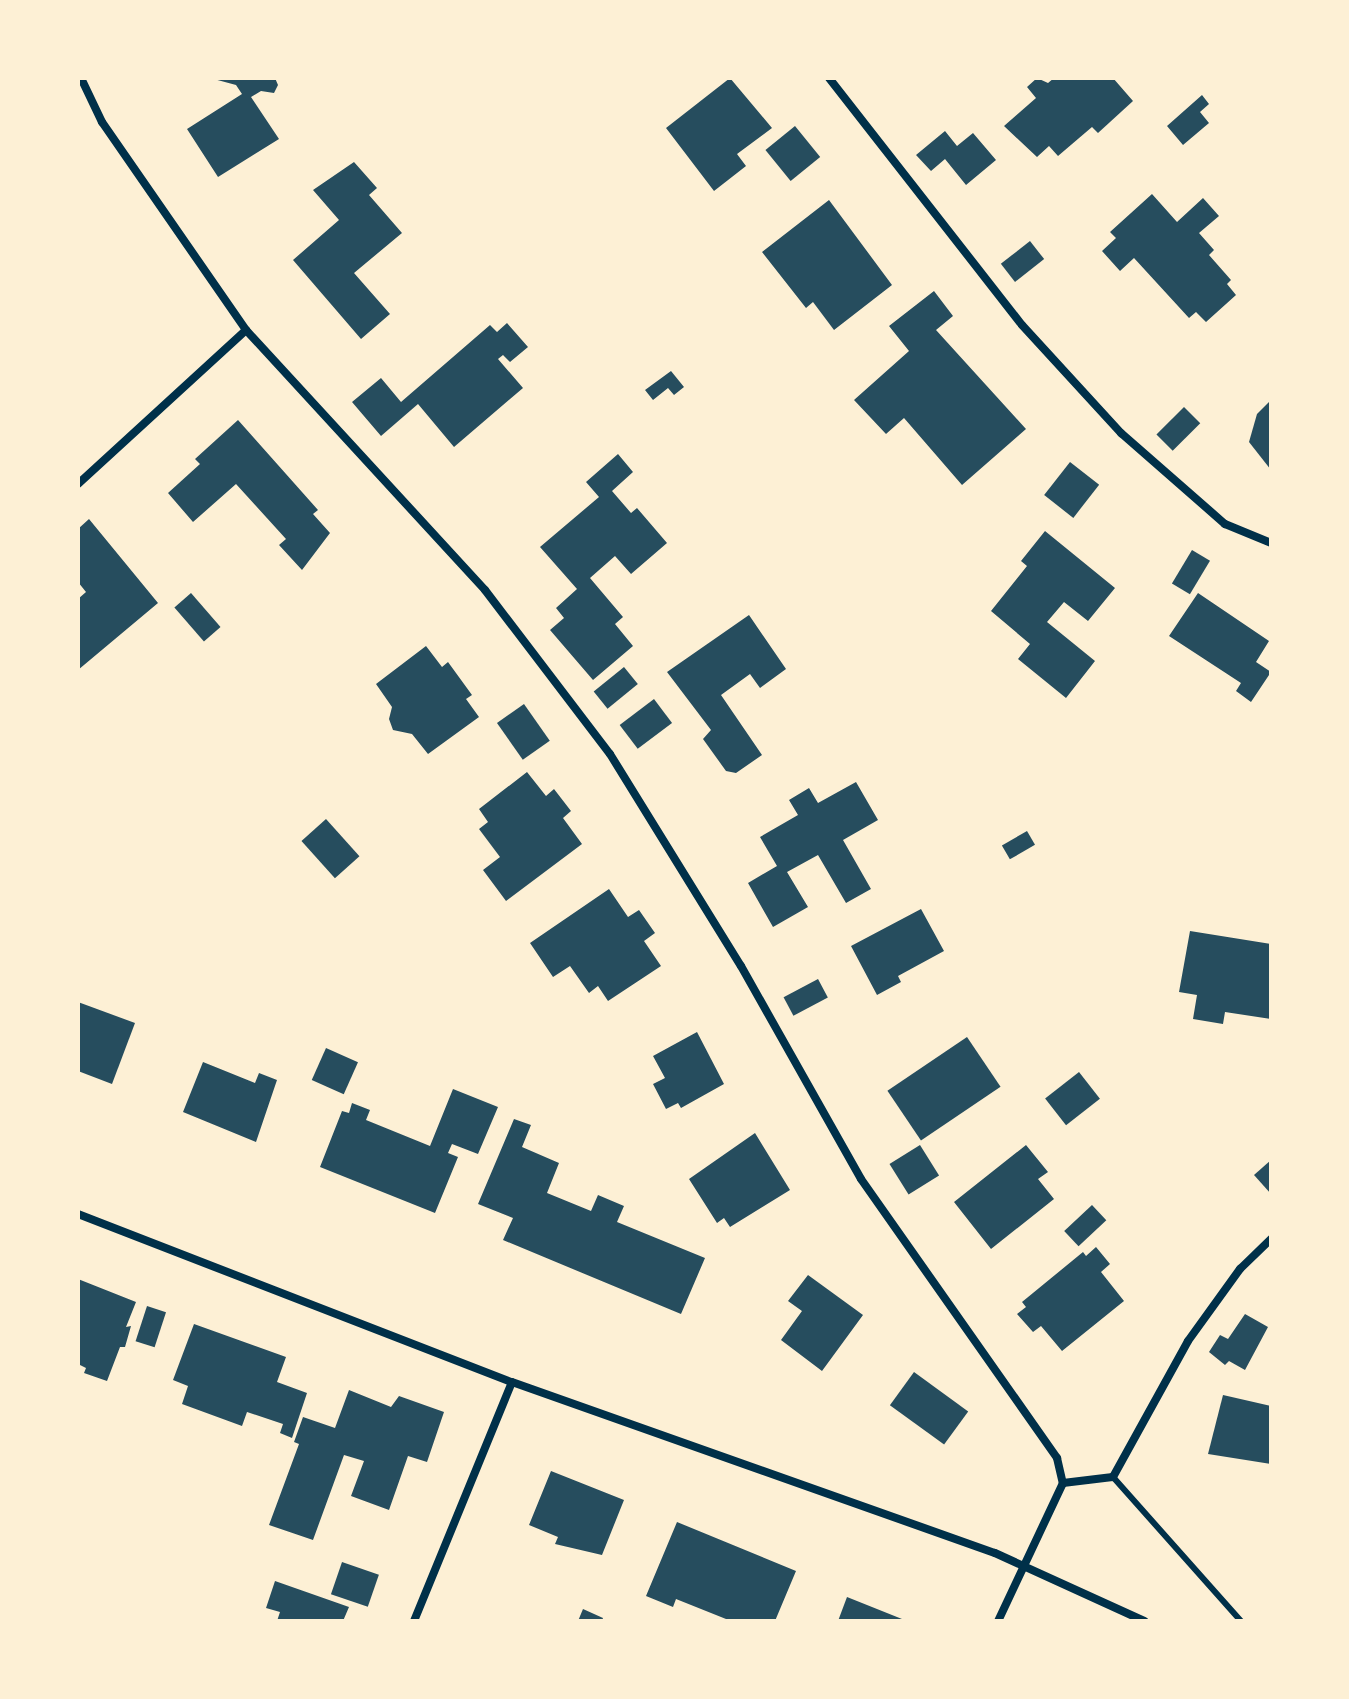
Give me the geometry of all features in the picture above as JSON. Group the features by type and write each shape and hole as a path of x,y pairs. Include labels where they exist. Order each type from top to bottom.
{"street":[{"path":"81,78 102,122 246,330 485,590 610,754 741,966 861,1179 1057,1458 1063,1483 1022,1563 998,1621"},
{"path":"829,78 1022,325 1121,433 1225,524 1271,543"},
{"path":"78,484 246,330"},
{"path":"78,1214 512,1382 1022,1563 1144,1621"},
{"path":"1063,1483 1113,1477 1188,1341 1240,1269 1271,1239"},
{"path":"414,1621 512,1382"}],"lane":[{"path":"1113,1477 1184,1552 1241,1621"}],"building":[{"path":"210,78 275,78 278,85 274,93 261,91 251,97 279,139 218,177 187,129 242,94 236,85"},
{"path":"730,78 772,128 737,154 746,166 714,191 666,128"},
{"path":"1037,78 1048,83 1054,78 1113,78 1133,101 1098,133 1092,127 1058,156 1049,146 1037,157 1004,126 1036,98 1027,87"},
{"path":"1202,95 1209,104 1200,112 1209,123 1183,145 1167,126"},
{"path":"795,126 820,157 791,181 765,150"},
{"path":"945,131 957,146 973,133 996,160 966,185 945,159 931,171 916,155"},
{"path":"354,162 377,188 369,195 402,233 354,273 390,314 361,339 293,260 339,220 313,190"},
{"path":"1152,194 1177,222 1203,198 1219,216 1199,233 1214,250 1209,255 1231,280 1227,284 1236,295 1206,322 1196,312 1189,318 1134,258 1120,271 1102,251 1116,238 1110,232"},
{"path":"829,200 892,285 834,330 813,302 806,308 762,252"},
{"path":"1030,241 1044,259 1015,282 1001,264"},
{"path":"934,291 953,316 936,330 1026,429 962,485 904,418 886,434 854,400 909,351 889,326"},
{"path":"507,323 528,347 510,362 503,355 498,359 523,388 454,447 418,404 381,436 352,402 381,378 401,402 490,325 497,332"},
{"path":"671,371 684,387 674,395 668,388 653,400 645,390"},
{"path":"1271,400 1271,470 1249,442 1257,414"},
{"path":"1184,407 1200,423 1173,451 1156,435"},
{"path":"238,420 318,510 313,514 330,533 302,570 279,545 286,539 236,484 193,522 168,493 200,464 195,459"},
{"path":"618,454 633,472 612,491 631,513 637,508 667,543 631,574 615,556 590,578 623,617 615,624 633,646 593,680 550,630 564,618 556,608 577,589 540,547 599,497 586,482"},
{"path":"1070,462 1099,485 1073,518 1044,495"},
{"path":"89,519 158,603 78,670 78,599 86,592 78,582 78,529"},
{"path":"1045,531 1115,588 1088,621 1064,602 1047,622 1095,661 1066,698 1018,659 1030,644 991,611 1027,566 1021,561"},
{"path":"1192,550 1210,561 1190,594 1172,583"},
{"path":"191,593 221,627 204,641 174,607"},
{"path":"1198,593 1269,641 1256,662 1271,672 1251,702 1236,691 1241,683 1169,636"},
{"path":"749,615 786,669 760,688 750,674 721,695 762,755 736,773 726,771 703,739 711,730 667,672"},
{"path":"426,646 442,667 448,662 472,695 466,699 479,717 428,754 412,734 393,730 389,719 392,707 376,684"},
{"path":"624,667 638,684 608,709 594,692"},
{"path":"654,699 672,723 638,749 620,725"},
{"path":"524,704 550,741 523,760 497,723"},
{"path":"527,772 546,796 554,789 571,811 563,818 582,844 506,901 483,870 500,857 479,829 488,822 479,809"},
{"path":"856,782 878,820 843,840 871,889 846,903 818,855 787,872 808,907 773,927 748,883 777,866 760,837 798,815 789,800 809,788 818,803"},
{"path":"326,819 359,856 335,878 301,841"},
{"path":"1027,831 1035,845 1010,859 1002,846"},
{"path":"609,889 628,917 639,910 655,933 644,941 661,966 608,1001 598,986 589,993 570,966 553,977 530,943"},
{"path":"921,909 944,951 898,976 901,982 877,995 851,946"},
{"path":"1190,931 1271,944 1271,1019 1225,1012 1223,1024 1193,1019 1197,995 1179,992"},
{"path":"818,979 828,998 793,1016 784,997"},
{"path":"78,1002 135,1023 112,1084 78,1071"},
{"path":"697,1032 724,1084 681,1108 678,1103 666,1109 653,1084 665,1078 653,1056"},
{"path":"967,1037 1001,1087 921,1140 887,1091"},
{"path":"326,1048 358,1062 344,1094 312,1080"},
{"path":"203,1062 255,1083 259,1073 277,1080 256,1142 183,1112"},
{"path":"1079,1072 1100,1099 1066,1125 1045,1098"},
{"path":"453,1089 498,1107 478,1154 452,1144 448,1153 458,1157 435,1213 320,1167 342,1111 349,1113 352,1103 370,1110 366,1120 430,1146"},
{"path":"514,1119 531,1125 522,1147 559,1163 547,1193 591,1211 598,1195 624,1206 617,1222 705,1258 681,1314 503,1240 513,1218 478,1204"},
{"path":"755,1133 790,1190 730,1227 724,1218 717,1223 689,1179"},
{"path":"920,1145 939,1176 909,1195 889,1164"},
{"path":"1026,1145 1048,1172 1038,1179 1054,1199 991,1249 954,1202"},
{"path":"1271,1160 1271,1194 1254,1175"},
{"path":"1092,1205 1106,1220 1079,1246 1064,1231"},
{"path":"1096,1247 1110,1264 1101,1272 1124,1301 1062,1351 1041,1326 1033,1332 1017,1314 1026,1307 1022,1302 1083,1252 1086,1256"},
{"path":"808,1275 863,1315 822,1371 781,1340 802,1311 788,1301"},
{"path":"78,1279 136,1302 126,1327 131,1326 125,1347 120,1347 107,1381 84,1373 86,1368 78,1364"},
{"path":"147,1306 166,1312 155,1347 136,1341"},
{"path":"1245,1314 1268,1327 1245,1370 1229,1361 1225,1365 1209,1352 1220,1335 1228,1339"},
{"path":"194,1324 286,1357 277,1382 307,1393 292,1438 280,1433 283,1424 247,1412 242,1426 182,1404 188,1386 173,1380"},
{"path":"914,1372 968,1411 944,1445 890,1405"},
{"path":"349,1390 391,1407 399,1396 444,1412 427,1462 408,1456 389,1510 351,1496 364,1461 344,1455 313,1540 269,1525 299,1444 294,1442 303,1417 335,1428"},
{"path":"1223,1395 1271,1406 1271,1464 1208,1454"},
{"path":"551,1471 624,1500 602,1555 555,1544 558,1537 529,1525"},
{"path":"677,1522 796,1571 775,1621 731,1621 676,1599 673,1607 646,1596"},
{"path":"342,1562 379,1575 368,1607 331,1594"},
{"path":"275,1581 349,1607 343,1621 277,1621 280,1612 266,1608"},
{"path":"847,1597 907,1621 838,1621"},
{"path":"583,1609 603,1618 602,1621 578,1621"}]}
